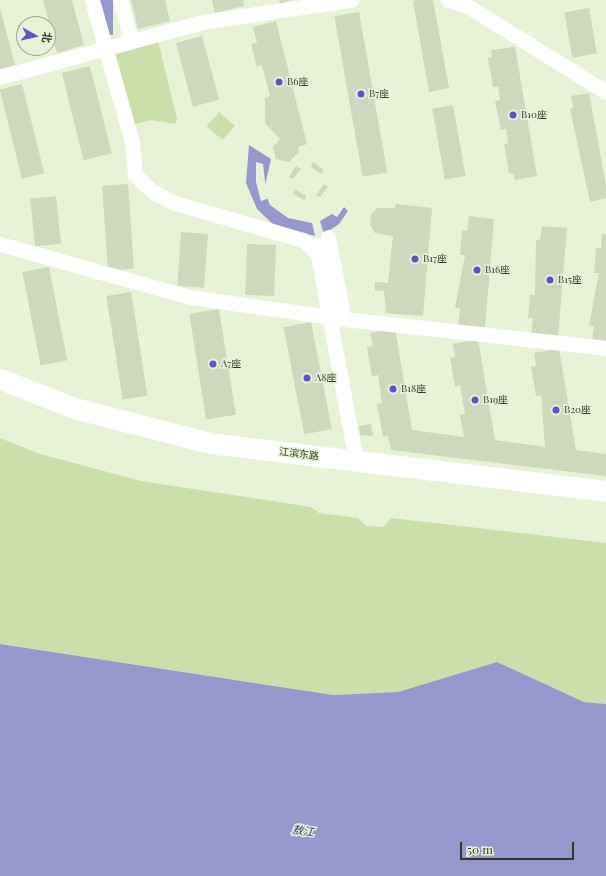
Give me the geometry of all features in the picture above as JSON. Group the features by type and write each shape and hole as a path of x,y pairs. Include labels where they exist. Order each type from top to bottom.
{"main road":[{"name":"江滨东路","path":"0,379 74,408 210,443 606,491"}],"street":[{"path":"92,0 132,142 135,175 153,192 175,203 303,240 318,255 339,315"},
{"path":"120,0 131,40"},
{"path":"0,78 131,40 202,22 351,0"},
{"path":"448,0 466,4 606,92"},
{"path":"318,255 321,239 339,315 356,461"},
{"path":"0,244 190,296 606,348"},
{"path":"339,315 387,314"}],"green space":[{"path":"158,41 177,119 175,124 151,120 133,125 112,54"},
{"path":"219,112 235,126 222,140 207,126"},
{"path":"0,438 40,454 141,481 311,507 319,513 358,518 366,526 383,527 391,518 606,543 606,704 584,702 497,662 398,692 333,695 0,644"}],"water":[{"path":"99,0 113,0 113,35 99,35"},
{"path":"249,145 271,159 264,190 270,205 288,218 312,223 315,236 276,227 257,209 246,183"},
{"path":"344,207 348,211 339,224 324,234 320,221 332,214 337,217"},
{"name":"敖江","path":"0,644 333,695 398,692 497,662 584,702 606,704 606,876 0,876"}],"pier":[{"path":"256,162 263,164 267,199 261,201 256,182"}],"building":[{"path":"43,0 72,0 84,45 57,53 56,16 47,16"},
{"path":"131,0 165,0 170,21 138,29"},
{"path":"212,0 243,0 244,6 215,13"},
{"path":"279,0 291,0 280,4"},
{"path":"433,0 449,88 429,92 413,1"},
{"path":"0,8 15,65 0,69"},
{"path":"589,8 597,53 572,58 564,12"},
{"name":"B7座","path":"359,12 387,173 363,177 334,16"},
{"name":"B6座","path":"276,21 307,144 298,147 299,152 289,162 276,159 273,147 280,139 265,123 265,98 270,96 262,65 257,67 251,44 257,43 253,27"},
{"path":"202,36 219,100 193,107 176,43"},
{"name":"B10座","path":"515,47 537,176 515,180 513,173 509,173 504,144 508,143 506,129 501,130 495,101 500,100 498,87 493,87 488,58 492,57 491,50"},
{"path":"90,66 112,153 84,160 62,73"},
{"path":"22,84 44,173 22,179 0,89"},
{"path":"589,93 606,185 606,198 590,202 570,109 573,108 571,96"},
{"path":"453,105 466,176 445,180 432,109"},
{"path":"313,162 324,170 321,174 311,167"},
{"path":"296,166 301,169 293,179 289,177"},
{"path":"128,184 134,269 108,271 102,186"},
{"path":"324,184 328,187 320,197 316,195"},
{"path":"295,189 306,196 304,200 293,194"},
{"path":"56,196 61,244 35,246 30,199"},
{"name":"B17座","path":"396,204 432,208 423,316 386,313 384,291 375,290 375,282 388,283 393,236 375,233 370,225 371,214 377,208 395,208"},
{"name":"B16座","path":"469,216 494,219 485,327 458,325 460,308 455,308 465,255 460,255 462,230 467,231"},
{"name":"B15座","path":"542,226 567,228 558,337 531,334 533,318 528,318 530,295 535,295 536,240 540,240"},
{"path":"181,232 208,234 204,288 177,286"},
{"path":"602,234 606,234 606,344 592,342 594,326 589,326 599,273 594,273 596,248 601,248"},
{"path":"247,244 276,245 274,296 245,295"},
{"path":"49,267 67,360 41,365 22,272"},
{"path":"131,292 147,396 123,400 106,296"},
{"name":"A7座","path":"219,309 236,415 206,419 189,314"},
{"name":"A8座","path":"311,322 332,429 304,434 284,327"},
{"path":"395,328 412,430 464,437 460,415 465,414 460,385 455,387 450,358 455,357 453,344 478,339 495,440 545,447 541,395 536,396 531,367 536,366 534,353 559,349 576,450 606,454 606,476 391,450 388,436 383,437 377,404 382,403 378,375 372,376 367,347 373,346 370,333"},
{"path":"371,424 373,436 360,435 359,426"}],"place":[{"name":"B6座","path":"279,82"},
{"name":"B7座","path":"361,94"},
{"name":"B10座","path":"513,115"},
{"name":"B17座","path":"415,259"},
{"name":"B16座","path":"477,270"},
{"name":"B15座","path":"550,280"},
{"name":"A7座","path":"213,364"},
{"name":"A8座","path":"307,378"},
{"name":"B18座","path":"393,389"},
{"name":"B19座","path":"475,400"},
{"name":"B20座","path":"556,410"}]}
